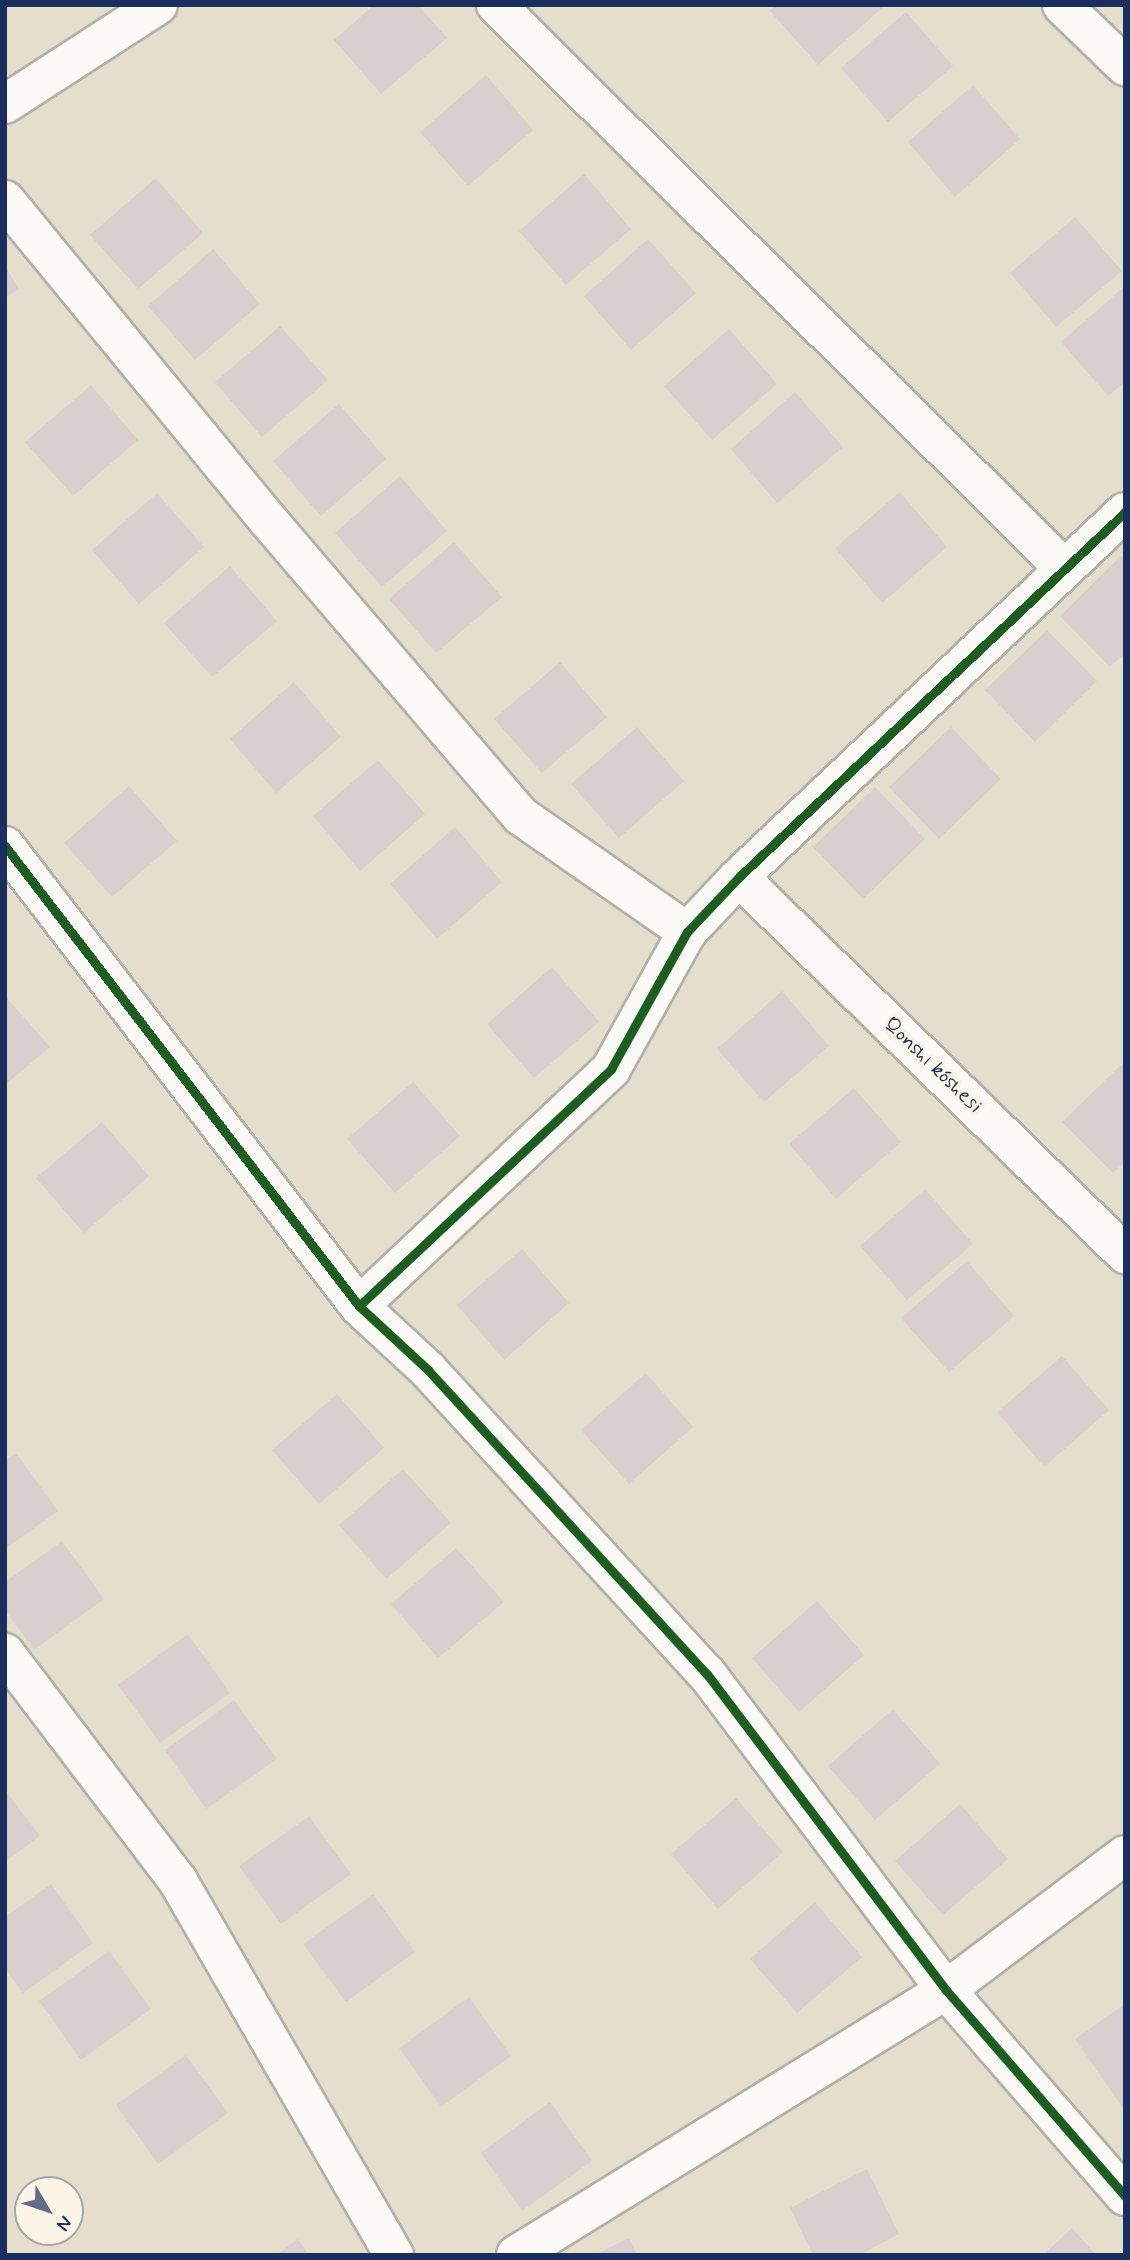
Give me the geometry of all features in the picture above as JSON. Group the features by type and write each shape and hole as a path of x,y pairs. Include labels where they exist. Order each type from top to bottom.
{"street":[{"path":"5,104 158,5"},
{"path":"496,5 1063,568"},
{"path":"1062,5 1125,66"},
{"path":"5,200 268,520 521,816 687,932"},
{"path":"359,1306 611,1069 687,932 739,877 1125,512"},
{"path":"5,846 359,1306 428,1370 707,1674 946,1990 1125,2196"},
{"name":"Qonshı kóshesi","path":"739,877 1123,1248"},
{"path":"5,1653 178,1881 394,2255"},
{"path":"516,2255 946,1990 1125,1855"}],"building":[{"path":"374,5 418,5 447,38 381,94 334,40"},
{"path":"776,5 879,5 882,8 818,65 770,11"},
{"path":"906,12 953,66 888,122 841,68"},
{"path":"486,75 533,130 468,186 420,132"},
{"path":"973,85 1020,139 955,197 908,142"},
{"path":"584,174 631,229 566,285 519,231"},
{"path":"156,178 203,233 138,289 90,235"},
{"path":"1075,217 1122,271 1056,327 1010,273"},
{"path":"648,239 696,293 631,350 584,296"},
{"path":"213,249 260,304 195,360 148,306"},
{"path":"5,266 19,289 5,298"},
{"path":"1125,286 1125,382 1108,396 1061,342"},
{"path":"280,326 328,380 262,437 215,382"},
{"path":"729,329 777,384 712,440 664,386"},
{"path":"91,385 138,440 73,496 25,442"},
{"path":"795,392 843,447 777,503 731,449"},
{"path":"339,404 386,459 321,516 273,461"},
{"path":"400,476 447,531 382,587 335,533"},
{"path":"900,492 947,547 882,603 835,548"},
{"path":"157,493 204,547 139,604 92,550"},
{"path":"454,542 502,597 436,653 389,599"},
{"path":"1121,556 1125,560 1125,653 1110,667 1060,616"},
{"path":"230,566 277,621 212,677 164,623"},
{"path":"1047,630 1097,681 1035,742 985,690"},
{"path":"560,662 607,717 542,773 494,719"},
{"path":"294,682 341,737 276,793 230,739"},
{"path":"637,727 684,781 619,838 571,784"},
{"path":"951,727 1001,779 939,839 889,787"},
{"path":"378,760 425,814 360,871 313,816"},
{"path":"129,786 177,841 112,897 64,843"},
{"path":"875,787 925,839 863,899 813,847"},
{"path":"455,827 502,882 437,939 390,884"},
{"path":"552,967 599,1022 534,1078 487,1024"},
{"path":"782,991 829,1046 764,1102 717,1049"},
{"path":"5,996 50,1047 5,1085"},
{"path":"1125,1061 1125,1162 1113,1173 1062,1122"},
{"path":"413,1082 460,1136 395,1193 347,1139"},
{"path":"854,1088 901,1142 836,1199 789,1144"},
{"path":"102,1122 149,1176 84,1233 36,1178"},
{"path":"925,1189 973,1244 907,1300 860,1246"},
{"path":"522,1249 569,1303 504,1360 457,1305"},
{"path":"967,1261 1014,1316 949,1372 901,1318"},
{"path":"1062,1356 1109,1410 1044,1467 997,1412"},
{"path":"646,1373 693,1427 629,1484 581,1430"},
{"path":"337,1394 384,1448 319,1504 272,1450"},
{"path":"16,1453 58,1511 5,1549 5,1461"},
{"path":"403,1469 451,1523 386,1579 339,1525"},
{"path":"62,1541 104,1599 34,1650 5,1610 5,1582"},
{"path":"456,1548 504,1602 438,1658 391,1604"},
{"path":"817,1601 864,1655 799,1712 752,1658"},
{"path":"188,1634 230,1693 160,1743 118,1685"},
{"path":"234,1700 277,1759 206,1809 165,1750"},
{"path":"893,1709 940,1764 875,1820 828,1766"},
{"path":"5,1790 40,1836 5,1862"},
{"path":"736,1798 783,1852 718,1909 671,1854"},
{"path":"960,1804 1008,1859 943,1915 895,1861"},
{"path":"309,1816 351,1874 281,1924 239,1866"},
{"path":"51,1884 93,1943 23,1993 5,1968 5,1917"},
{"path":"373,1894 415,1952 346,2002 303,1944"},
{"path":"815,1902 862,1957 797,2013 750,1959"},
{"path":"109,1951 151,2009 81,2060 39,2001"},
{"path":"469,1997 511,2056 441,2107 399,2048"},
{"path":"1125,2004 1125,2111 1075,2039"},
{"path":"186,2055 228,2113 158,2164 116,2105"},
{"path":"550,2102 592,2161 522,2211 481,2153"},
{"path":"867,2169 899,2234 859,2255 813,2255 790,2208"},
{"path":"1072,2228 1096,2255 1043,2255"},
{"path":"629,2238 637,2255 595,2255"},
{"path":"298,2239 309,2255 276,2255"}],"cycle path":[{"path":"359,1306 611,1069 687,932 739,877 1125,512"},
{"path":"5,846 359,1306 428,1370 707,1674 946,1990 1125,2196"}]}
